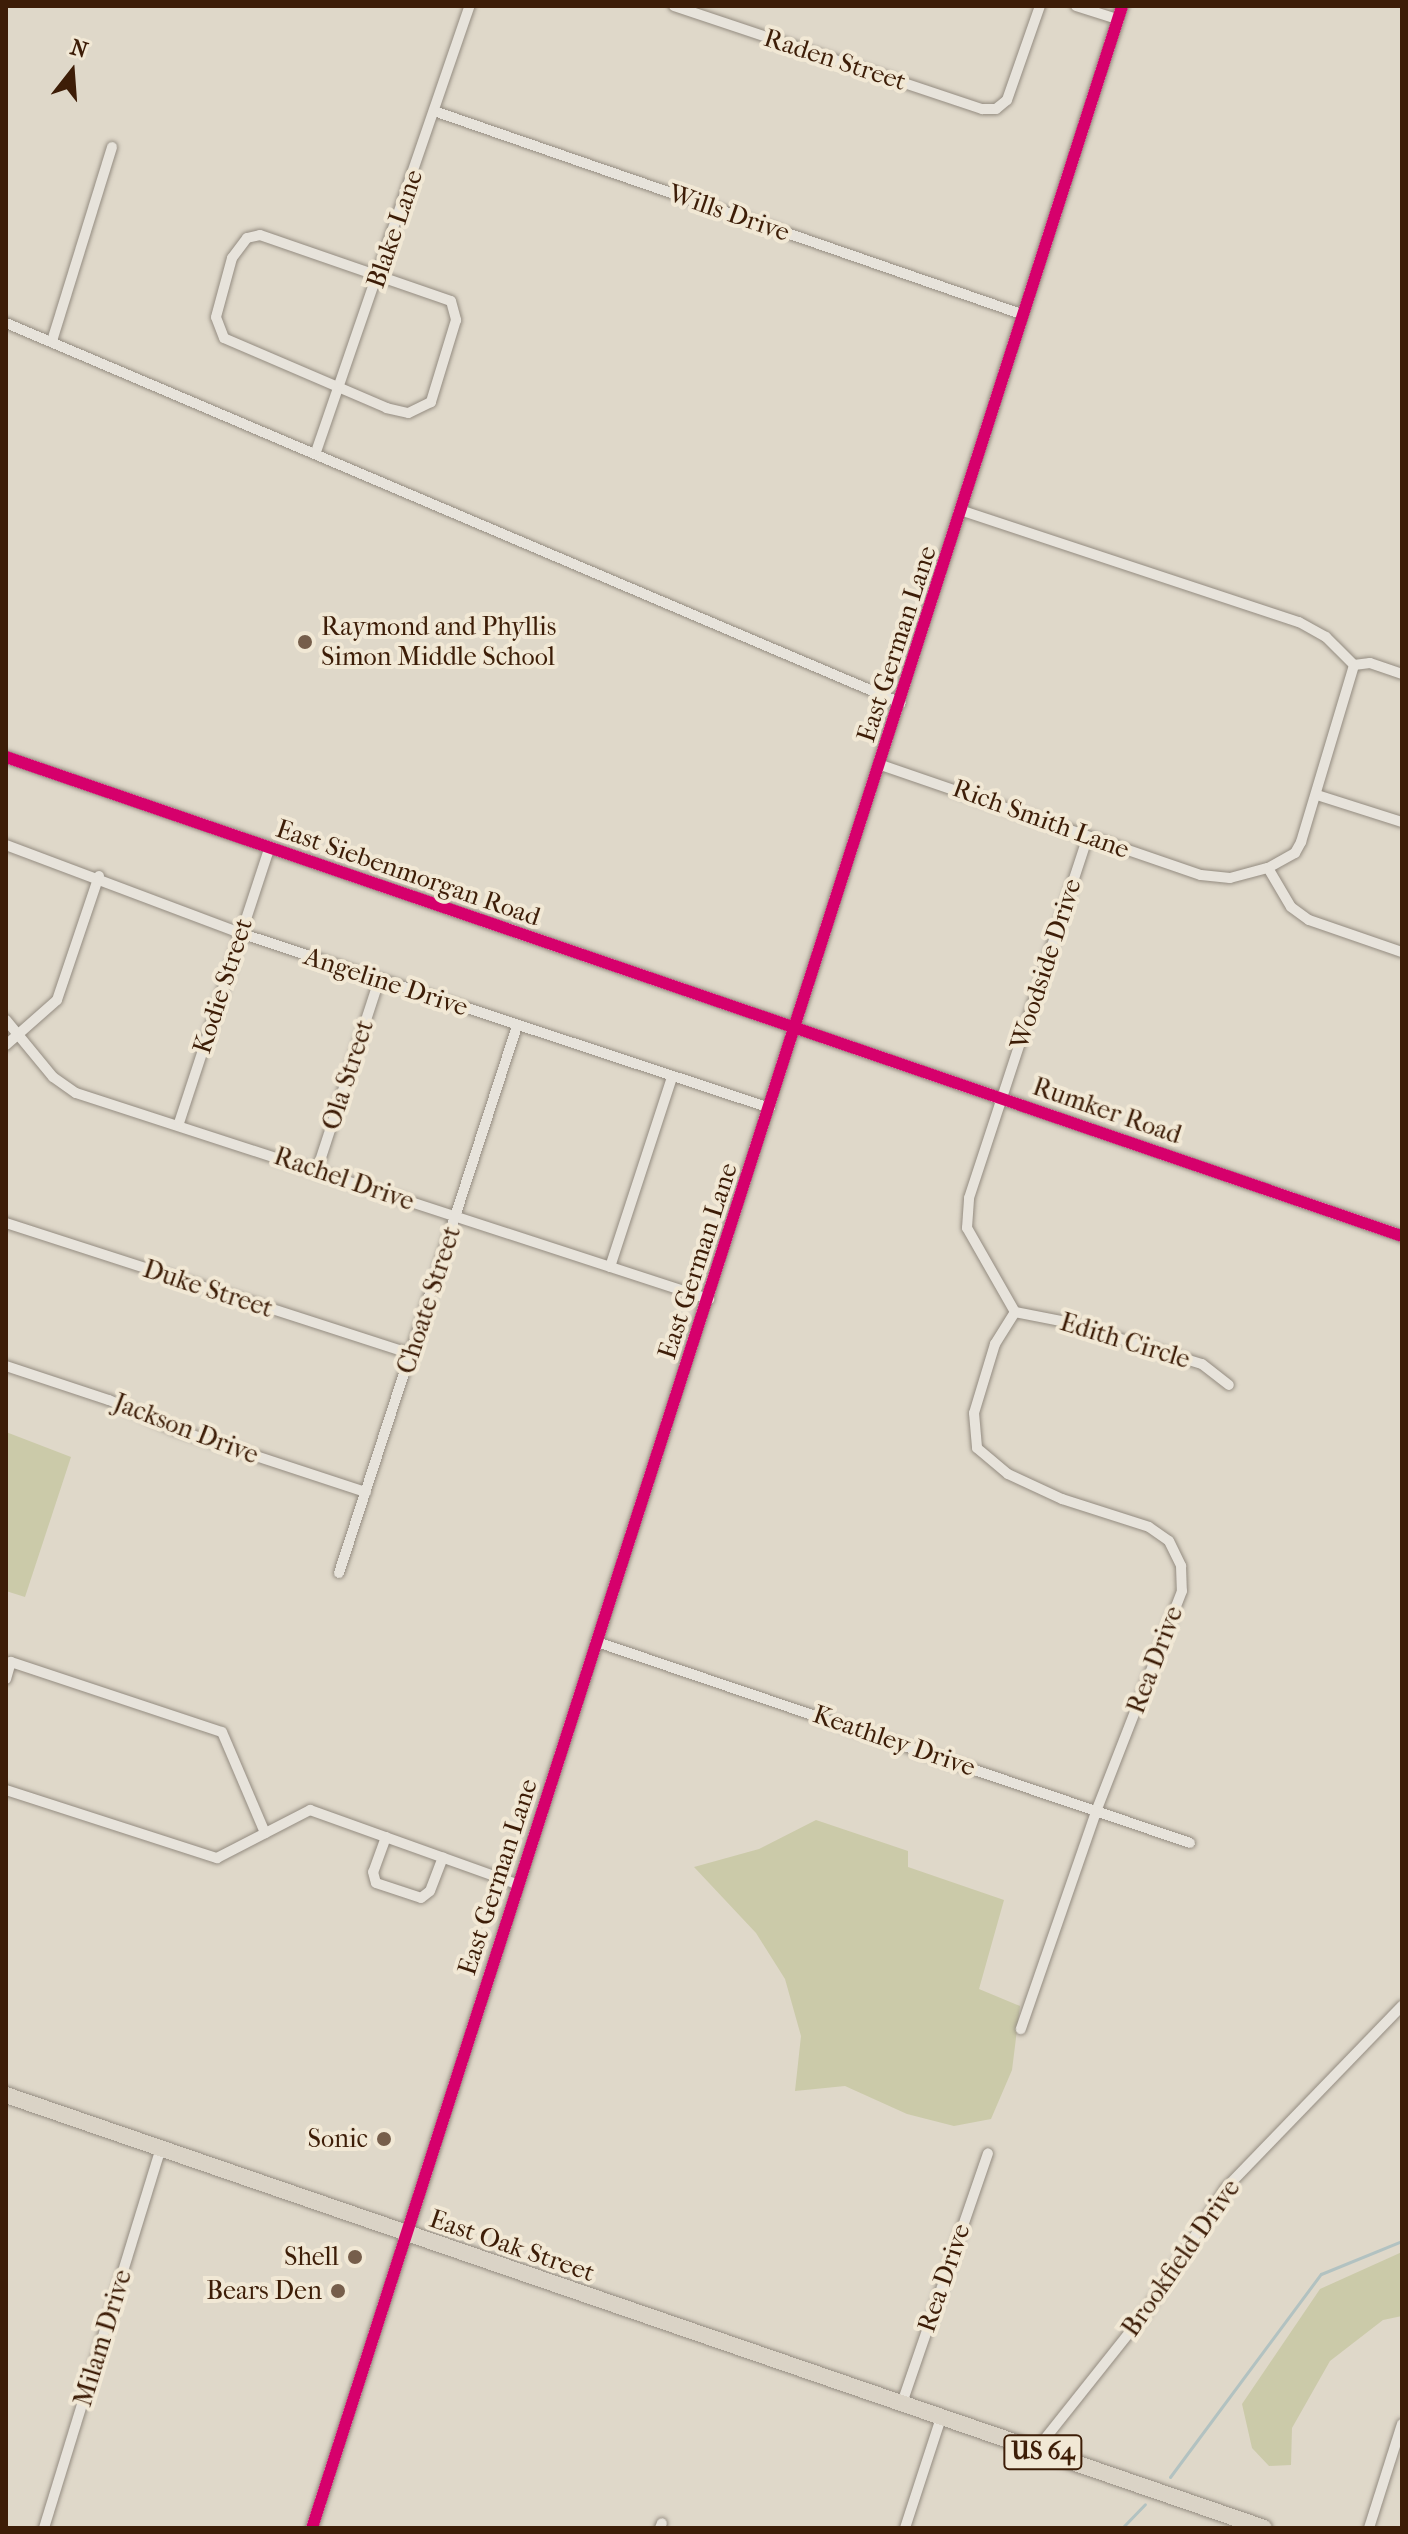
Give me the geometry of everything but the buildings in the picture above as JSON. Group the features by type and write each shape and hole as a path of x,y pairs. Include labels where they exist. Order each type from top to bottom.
{"highway":[{"name":"East Oak Street","path":"6,2095 1264,2528"}],"street":[{"name":"Blake Lane","path":"316,452 470,6"},
{"name":"Raden Street","path":"674,6 982,109 996,109 1014,88 1040,6"},
{"path":"1076,6 1117,19"},
{"name":"East German Lane","path":"312,2528 796,1031 1122,6"},
{"name":"Wills Drive","path":"434,111 1024,315"},
{"path":"52,341 112,147"},
{"path":"260,235 380,273 442,296 455,310 435,391 422,409 408,413 339,388 224,338 216,317 232,258 247,238 260,235"},
{"path":"6,323 316,452 901,703"},
{"path":"963,511 1299,622 1326,637 1354,665"},
{"path":"1354,665 1370,663 1402,674"},
{"path":"1354,665 1317,795 1295,853 1268,868 1291,907 1309,920 1402,952"},
{"name":"East Siebenmorgan Road","path":"6,757 796,1031"},
{"name":"Rich Smith Lane","path":"881,765 1201,875 1230,878 1268,868"},
{"path":"1317,795 1402,822"},
{"name":"Woodside Drive","path":"1015,1312 967,1228 969,1198 1088,837"},
{"name":"Angeline Drive","path":"6,845 99,876 240,933 770,1108"},
{"name":"Kodie Street","path":"179,1123 269,849"},
{"path":"6,1045 57,1000 99,876"},
{"name":"Ola Street","path":"317,1170 379,980"},
{"name":"Rachel Drive","path":"6,1020 53,1077 76,1093 179,1123 709,1299"},
{"name":"Choate Street","path":"339,1573 517,1026"},
{"name":"Rumker Road","path":"796,1031 1402,1236"},
{"path":"610,1267 672,1077"},
{"name":"Duke Street","path":"6,1223 411,1354"},
{"name":"Edith Circle","path":"1015,1312 1066,1322 1202,1364 1229,1385"},
{"name":"Rea Drive","path":"1015,1312 995,1344 974,1413 977,1448 1008,1474 1062,1499 1149,1527 1169,1541 1181,1566 1182,1591 1097,1809 1021,2029"},
{"name":"Jackson Drive","path":"6,1366 109,1400 174,1429 366,1492"},
{"name":"Keathley Drive","path":"597,1642 1190,1843"},
{"path":"6,1679 11,1662 222,1732 265,1833"},
{"path":"6,1790 199,1855 217,1858 310,1810 519,1885"},
{"path":"386,1837 373,1872 376,1883 421,1898 430,1891 443,1857"},
{"name":"Brookfield Drive","path":"1036,2450 1145,2313 1226,2188 1402,2006"},
{"name":"Milam Drive","path":"44,2528 161,2148"},
{"name":"Rea Drive","path":"902,2403 988,2153"},
{"path":"905,2528 942,2415"},
{"path":"1369,2528 1402,2424"}],"green space":[{"path":"6,1432 71,1457 25,1597 6,1591"},
{"path":"816,1820 908,1851 908,1867 1004,1900 979,1989 1020,2006 1012,2070 991,2119 954,2126 907,2114 845,2086 795,2091 801,2036 785,1979 756,1933 694,1867 759,1849"},
{"path":"1402,2252 1402,2316 1383,2320 1330,2361 1292,2428 1291,2465 1269,2466 1252,2448 1242,2404 1320,2289"}],"waterway":[{"path":"1170,2477 1321,2274 1402,2241"},
{"path":"1122,2528 1145,2504"}],"cycle path":[{"path":"312,2528 1122,6"},
{"path":"6,757 1402,1236"}],"place":[{"name":"Raymond and Phyllis Simon Middle School","path":"305,642"},
{"name":"Sonic","path":"384,2139"},
{"name":"Shell","path":"355,2257"},
{"name":"Bears Den","path":"338,2291"}]}
